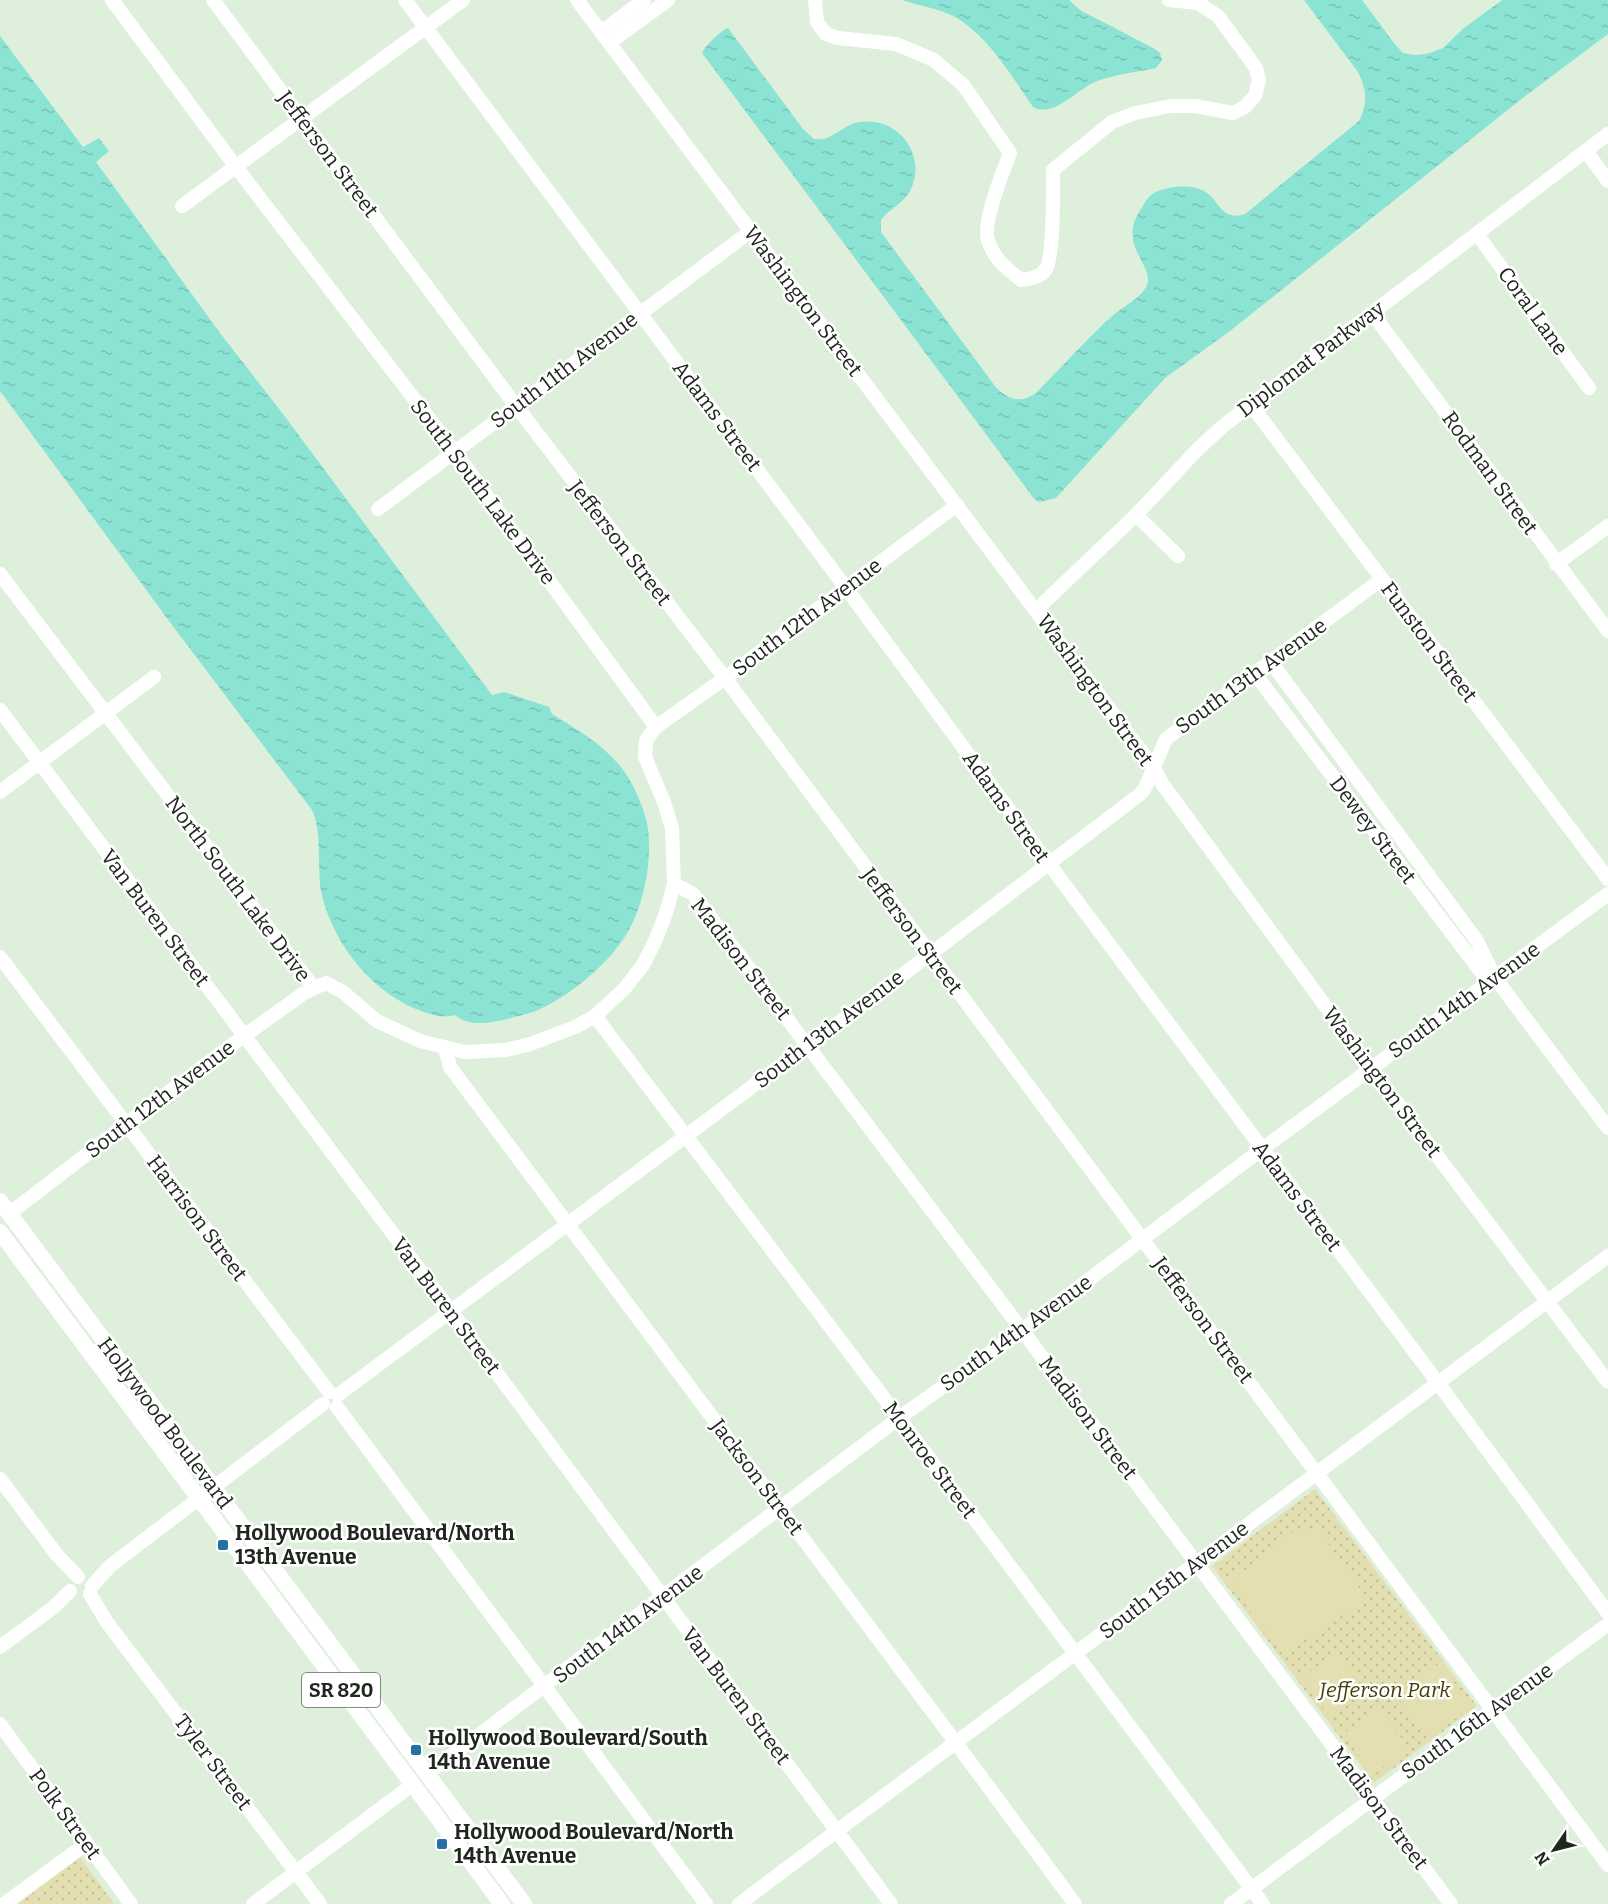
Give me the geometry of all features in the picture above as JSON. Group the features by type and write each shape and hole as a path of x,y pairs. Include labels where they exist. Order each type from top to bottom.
{"main road":[{"name":"Hollywood Boulevard","path":"5,1208 524,1904"},
{"name":"Hollywood Boulevard","path":"0,1232 502,1904"}],"street":[{"name":"South South Lake Drive","path":"112,0 236,167 455,452 656,727"},
{"name":"Jefferson Street","path":"213,0 516,406 725,678 1608,1864"},
{"name":"Adams Street","path":"405,0 846,588 1608,1613"},
{"path":"182,206 463,0"},
{"name":"Washington Street","path":"577,0 1036,610 1371,1068 1608,1382"},
{"path":"605,38 644,0"},
{"path":"605,38 668,0"},
{"path":"815,0 817,22 826,34 838,38 896,44 934,60 964,86 1010,153 987,221 987,238 994,254 1003,266 1021,280 1036,278 1046,270 1051,254 1053,170 1112,122 1153,108 1171,106 1195,106 1233,113 1245,107 1255,96 1259,80 1256,68 1218,16 1198,3 1168,0"},
{"name":"Diplomat Parkway","path":"1036,610 1136,515 1222,426 1608,134"},
{"path":"1586,151 1608,181"},
{"name":"South 11th Avenue","path":"378,509 751,231"},
{"name":"Coral Lane","path":"1477,234 1589,388"},
{"name":"Rodman Street","path":"1372,313 1608,632"},
{"name":"Funston Street","path":"1251,405 1608,879"},
{"name":"South 12th Avenue","path":"656,727 957,505"},
{"path":"1136,515 1178,556"},
{"path":"1556,564 1608,526"},
{"name":"North South Lake Drive","path":"0,574 314,988 326,983 343,992 377,1021 420,1041 465,1052 506,1050 550,1038 575,1028 595,1016"},
{"name":"South 13th Avenue","path":"0,1647 929,955 1139,795 1144,790 1166,739 1382,579"},
{"name":"Dewey Street","path":"1271,662 1477,941 1495,978 1608,1128"},
{"name":"Dewey Street","path":"1255,674 1485,977 1495,978"},
{"path":"0,792 154,677"},
{"name":"Van Buren Street","path":"0,710 450,1310 891,1904"},
{"path":"595,1016 625,988 643,965 666,913 674,884 672,828 645,757 646,740 656,727"},
{"name":"Madison Street","path":"674,884 693,894 1451,1904"},
{"name":"South 14th Avenue","path":"427,1774 899,1418 1022,1330 1262,1149 1608,894"},
{"name":"Harrison Street","path":"0,957 706,1904"},
{"name":"South 12th Avenue","path":"5,1208 314,988"},
{"name":"Monroe Street","path":"595,1016 1263,1904"},
{"name":"Jackson Street","path":"445,1048 450,1067 1075,1904"},
{"name":"South 15th Avenue","path":"739,1904 1608,1256"},
{"name":"Tyler Street","path":"0,1479 320,1904"},
{"name":"South 16th Avenue","path":"1231,1904 1608,1624"},
{"name":"Polk Street","path":"0,1724 132,1904"},
{"path":"253,1904 411,1785"},
{"path":"4,1904 86,1844"}],"green space":[{"name":"Jefferson Park","path":"1315,1489 1477,1706 1374,1783 1212,1566"},
{"path":"1302,1526 1319,1530 1367,1599 1283,1655 1229,1582"},
{"path":"1336,1652 1364,1689 1329,1715 1301,1678"},
{"path":"1440,1663 1472,1706 1428,1739 1396,1695"},
{"path":"1378,1707 1409,1748 1373,1775 1343,1734"},
{"path":"80,1857 114,1904 18,1904"}],"water":[{"path":"902,0 1069,0 1080,10 1155,49 1160,53 1162,60 1156,68 1092,83 1058,105 1041,110 1033,107 998,57 967,25 942,11"},
{"path":"1304,0 1362,0 1403,53 1415,55 1427,54 1443,48 1464,28 1502,0 1608,0 1608,34 1524,97 1230,331 1165,378 1056,498 1039,502 1035,500 702,53 713,39 728,28 803,129 814,139 826,138 860,122 887,125 898,132 912,152 915,178 907,195 881,220 881,232 995,386 1004,395 1014,399 1025,399 1036,393 1100,327 1144,290 1148,278 1134,243 1133,233 1134,222 1151,195 1167,188 1193,187 1204,191 1226,213 1237,216 1245,214 1359,121 1364,108 1365,91 1358,72"},
{"path":"0,36 83,147 99,138 109,151 96,162 220,333 492,695 504,692 549,707 552,714 583,733 611,756 629,779 646,819 649,848 646,880 637,912 624,938 607,960 571,991 545,1007 527,1014 480,1023 473,1023 455,1015 432,1015 389,994 359,967 336,933 322,896 317,829 312,810 0,391"}],"place":[{"name":"Hollywood Boulevard/North 13th Avenue","path":"223,1545"},
{"name":"Hollywood Boulevard/South 14th Avenue","path":"416,1750"},
{"name":"Hollywood Boulevard/North 14th Avenue","path":"442,1844"}]}
